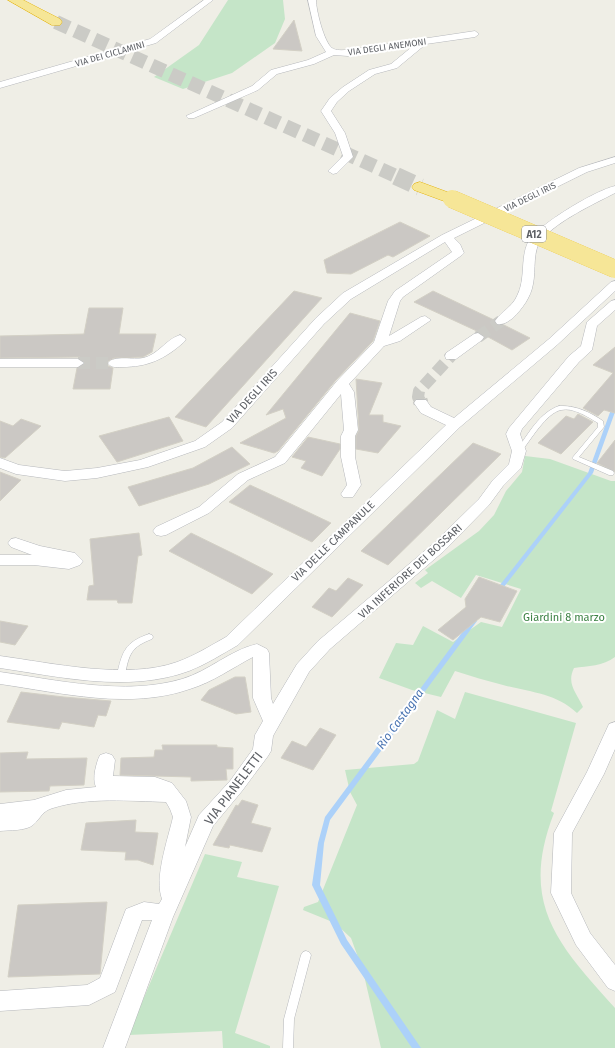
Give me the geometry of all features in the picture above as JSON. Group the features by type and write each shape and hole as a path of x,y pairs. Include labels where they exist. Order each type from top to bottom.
{"highway":[{"path":"14,0 60,18 38,0"},
{"name":"A12","path":"434,179 459,196 615,269"},
{"name":"A12","path":"420,187 459,196 615,257"}],"street":[{"name":"VIA DEI CICLAMINI","path":"0,85 153,41 209,0"},
{"name":"VIA DEGLI ANEMONI","path":"312,0 312,5 323,42 328,49 333,52 348,53 475,34"},
{"path":"333,171 348,157 346,146 326,111 346,89 372,72 394,66 424,42"},
{"path":"191,116 255,88 274,72 311,62 333,52"},
{"name":"VIA DEGLI IRIS","path":"0,463 16,469 46,474 65,476 97,474 143,464 200,444 227,425 316,325 347,296 446,237 583,170 615,160"},
{"path":"501,321 518,306 527,286 529,259 534,241 558,220 615,188"},
{"path":"161,531 204,510 243,477 280,460 342,384 380,342 394,301 399,294 458,253 454,244 446,237"},
{"name":"VIA DELLE CAMPANULE","path":"0,662 75,672 133,675 175,669 203,658 232,641 455,424 553,342 615,285"},
{"path":"519,451 513,434 516,428 574,359 587,347 588,333 592,325 615,304"},
{"path":"380,342 396,338 425,320"},
{"path":"451,356 478,337"},
{"path":"114,363 141,364 154,360 180,339"},
{"path":"0,363 78,363"},
{"path":"342,384 347,392 351,430 348,436 348,457 354,485 348,494"},
{"path":"421,403 426,410 455,424"},
{"name":"VIA INFERIORE DEI BOSSARI","path":"272,721 303,668 324,644 376,602 444,542 484,502 498,483 513,469 516,465 519,451"},
{"path":"0,560 34,560 69,564 75,560 70,557 38,551 16,543"},
{"path":"0,678 113,692 148,692 183,685 219,670 249,651 257,650 261,653 262,698 272,721"},
{"name":"VIA PIANELETTI","path":"114,1048 168,907 206,821 256,762 262,751 264,735 272,721"},
{"path":"615,729 595,774 563,833 561,893 583,939 615,980"},
{"name":"VIA PIANELETTI","path":"106,760 103,783 155,784 166,788 179,806 182,817 171,869 168,907"},
{"path":"0,812 36,807 49,800 65,797 128,794 170,795"},
{"path":"0,823 26,820 36,807"},
{"path":"0,1001 89,995 108,985 131,926 133,915 140,910 168,907"}],"lane":[{"path":"519,451 554,410 567,408 587,414 601,422 601,426 575,458 611,473"},
{"path":"121,675 126,652 137,640 149,637"},
{"path":"288,1048 289,1019 306,955"}],"green space":[{"path":"228,0 283,0 285,19 275,43 232,73 183,89 154,77 199,45"},
{"name":"Giardini 8 marzo","path":"525,456 550,459 611,481 615,481 615,657 600,664 574,668 571,679 572,684 583,707 577,713 569,706 551,697 491,682 455,671 441,697 412,690 379,678 396,643 413,645 423,626 453,642 481,622 502,627 521,589 476,575 461,598 432,581 421,588 415,583 428,573 425,570 479,531 494,515 506,491 522,472"},
{"path":"465,692 576,723 551,811 554,813 544,845 541,872 543,897 550,920 561,942 594,985 615,1008 615,1048 381,1048 363,971 351,938 335,923 303,910 304,907 318,902 357,805 350,792 345,770 414,764 418,761 437,710 455,719"},
{"path":"205,854 242,862 237,877 279,886 235,1033 270,1046 270,1048 223,1048 222,1031 128,1035"}],"building":[{"path":"294,20 302,51 273,49"},
{"path":"400,222 430,236 393,257 388,255 351,274 327,273 324,260"},
{"path":"294,291 322,298 206,427 175,417"},
{"path":"433,291 494,320 497,326 504,325 530,338 512,350 479,332 414,302"},
{"path":"89,308 123,308 119,334 156,334 152,352 143,357 114,358 107,362 108,366 113,368 110,389 73,389 77,368 85,363 80,357 0,358 0,336 84,334"},
{"path":"350,313 380,321 373,341 336,380 278,451 274,453 240,443 286,418 283,409 266,415"},
{"path":"615,347 615,413 604,410 598,416 583,408 613,373 593,365"},
{"path":"356,379 382,383 369,415 383,415 383,422 401,426 378,453 356,449 356,436 359,430"},
{"path":"578,414 593,422 561,454 538,443 566,416 574,419"},
{"path":"169,417 183,441 117,462 99,436"},
{"path":"21,419 41,426 5,458 0,457 0,421 13,426"},
{"path":"308,437 340,444 340,449 322,476 301,468 306,461 292,457"},
{"path":"615,440 615,472 597,463"},
{"path":"473,443 501,454 388,565 361,551"},
{"path":"232,447 250,464 209,484 139,506 128,487 193,468"},
{"path":"0,472 21,480 0,501"},
{"path":"250,485 331,523 312,542 229,502"},
{"path":"139,533 142,555 138,556 132,603 118,603 117,600 87,600 89,586 94,585 90,539"},
{"path":"191,533 273,574 252,594 169,551"},
{"path":"479,577 517,591 500,622 481,617 453,640 438,630 466,607 465,599"},
{"path":"348,578 363,585 332,617 312,607 329,588 336,591"},
{"path":"0,621 28,626 15,645 0,642"},
{"path":"235,677 245,677 251,712 236,714 201,700 209,690"},
{"path":"21,692 111,701 106,716 98,715 94,727 62,722 59,729 7,722"},
{"path":"320,728 336,735 313,770 281,758 292,741 306,747"},
{"path":"162,745 217,745 217,747 233,748 233,769 226,769 227,780 191,781 191,777 120,775 121,758 154,757 155,750 163,750"},
{"path":"28,752 26,759 87,758 84,785 50,786 49,791 0,792 0,753"},
{"path":"242,800 258,805 251,823 271,828 262,852 230,845 229,848 213,845 236,805 238,806"},
{"path":"136,820 135,832 158,833 153,865 138,860 125,860 126,852 81,850 86,823"},
{"path":"107,902 100,974 8,977 18,905"}],"waterway":[{"name":"Rio Castagna","path":"498,591 590,473 615,405"},
{"name":"Rio Castagna","path":"417,1048 344,942 316,885 321,843 327,819 474,621"}],"tunnel":[{"path":"56,22 398,177"},
{"path":"396,176 420,187"},
{"path":"478,337 501,321"},
{"path":"420,401 418,397 419,391 451,356"},
{"path":"78,363 114,363"}]}
